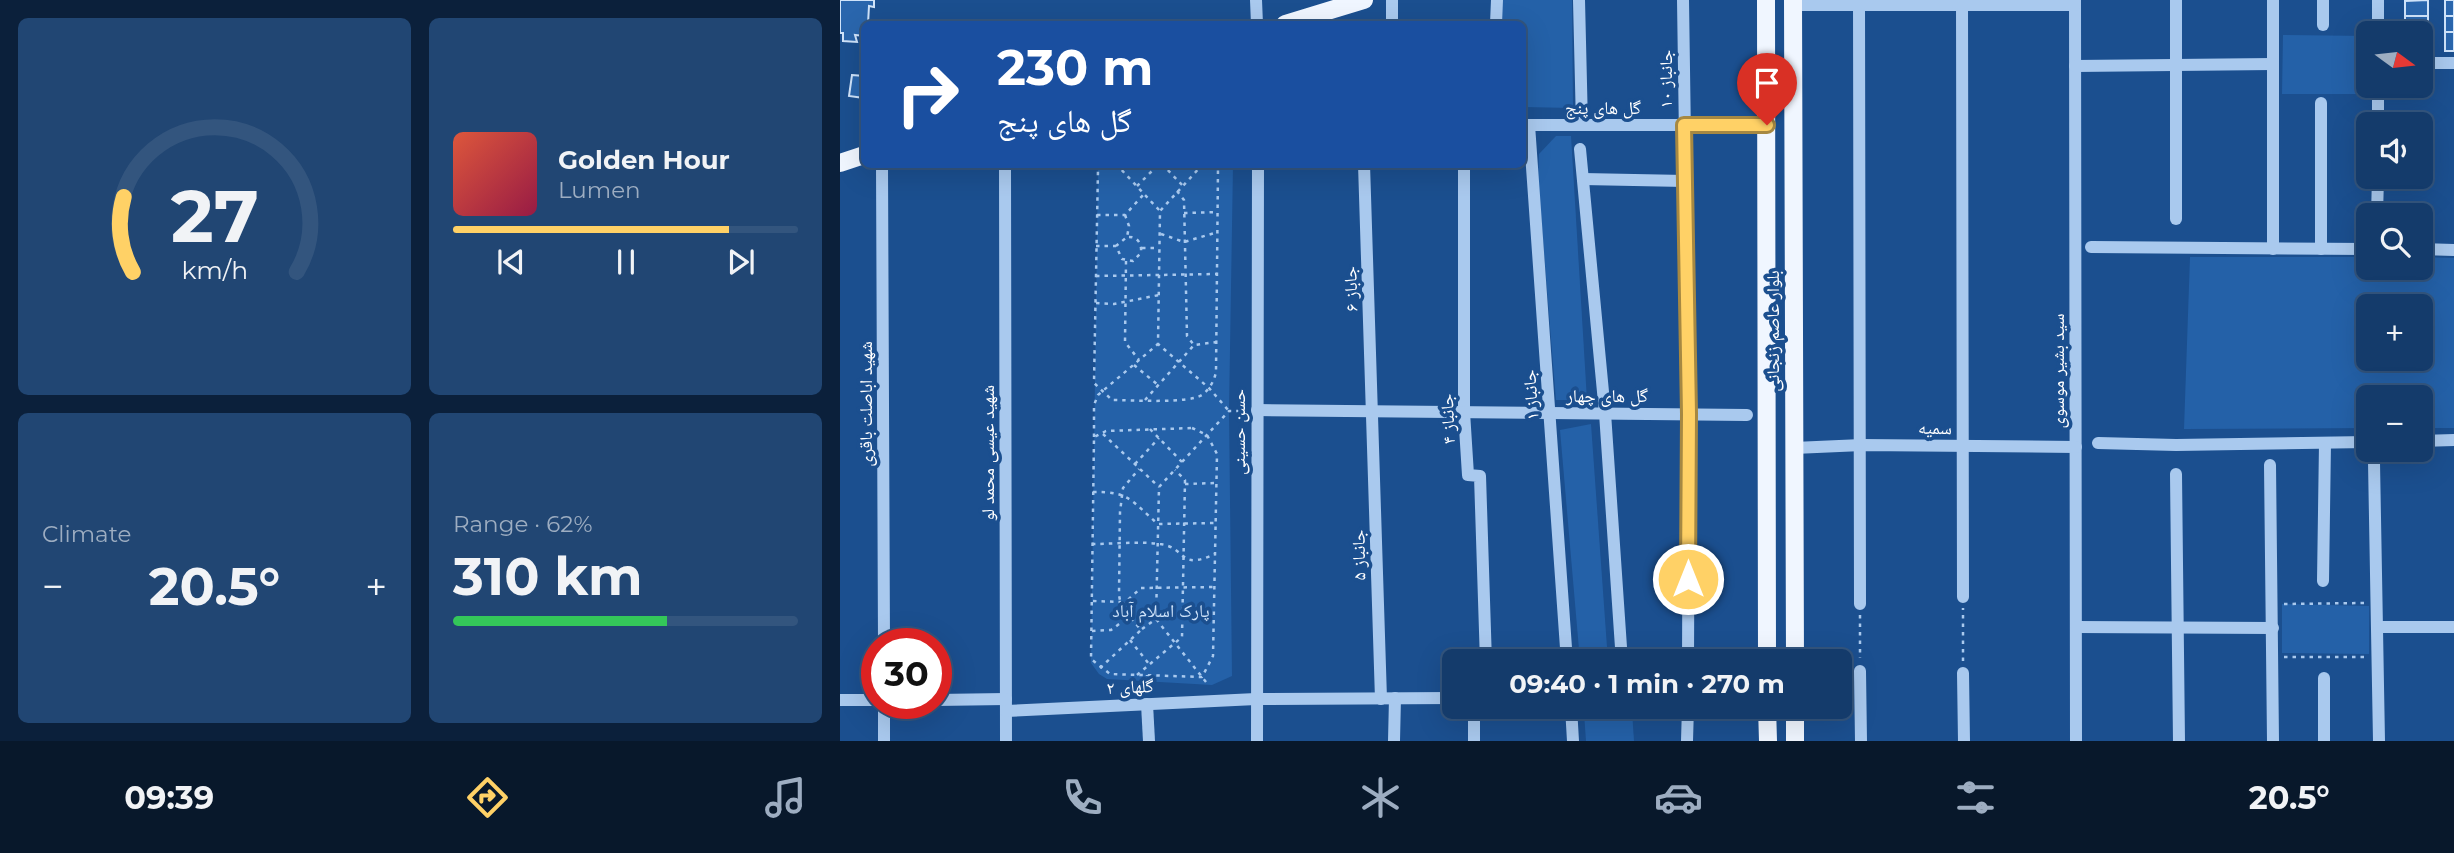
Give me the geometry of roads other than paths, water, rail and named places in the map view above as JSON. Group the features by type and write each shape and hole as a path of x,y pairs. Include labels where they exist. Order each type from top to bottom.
{"main road":[{"path":"1295,21 1364,0"},
{"name":"بلوار عاصم زنجانی","path":"1766,0 1768,649"},
{"name":"بلوار عاصم زنجانی","path":"1793,2 1795,649"},
{"path":"840,163 861,156"},
{"path":"1768,719 1768,741"},
{"path":"1795,719 1795,741"}],"street":[{"path":"1256,0 1256,21"},
{"path":"1392,0 1392,21"},
{"path":"1496,21 1497,0"},
{"path":"1579,0 1582,125"},
{"name":"جانباز ۱۰","path":"1683,0 1689,414 1688,649"},
{"path":"2176,0 2176,219"},
{"path":"2273,0 2273,249"},
{"path":"2323,0 2323,25"},
{"path":"2378,0 2378,21"},
{"path":"1793,2 2075,2"},
{"path":"1962,2 1963,597"},
{"name":"سید بشیر موسوی","path":"2075,2 2077,741"},
{"path":"1859,3 1860,604"},
{"path":"2433,63 2454,63"},
{"path":"2075,66 2273,64"},
{"path":"2321,103 2321,249"},
{"name":"گل های پنج","path":"1526,125 1767,125"},
{"name":"جانباز ۱","path":"1526,125 1566,649"},
{"path":"1580,149 1605,413 1621,649"},
{"name":"شهید اباصلت باقری","path":"882,168 884,628"},
{"name":"شهید عیسی محمد لو","path":"1005,168 1006,741"},
{"name":"حسن حسینی","path":"1257,741 1258,168"},
{"name":"جاباز ۶","path":"1364,168 1373,411"},
{"name":"جانباز ۴","path":"1464,168 1464,412 1468,475 1480,476 1486,649"},
{"path":"1583,180 1685,181"},
{"path":"2091,247 2356,249"},
{"path":"2433,249 2454,250"},
{"name":"گل های چهار","path":"1257,410 1747,415"},
{"name":"جانباز ۵","path":"1373,411 1381,699"},
{"path":"2433,441 2454,440"},
{"path":"2098,443 2176,446 2356,442"},
{"path":"2323,581 2325,443"},
{"name":"سمیه","path":"1794,448 1861,445 2076,447"},
{"path":"2374,462 2379,741"},
{"path":"2270,465 2273,741"},
{"path":"2176,474 2179,741"},
{"path":"2076,627 2273,628"},
{"path":"2379,627 2454,627"},
{"path":"1860,671 1861,741"},
{"path":"1963,673 1964,741"},
{"path":"2324,678 2324,741"},
{"path":"1394,741 1395,698"},
{"name":"گلهای ۲","path":"952,701 1006,705 1442,698"},
{"path":"840,700 861,700"},
{"path":"1147,704 1149,741"},
{"path":"884,719 884,741"},
{"path":"1474,719 1474,741"},
{"path":"1572,719 1573,741"},
{"path":"1687,741 1688,719"}],"park label":[{"name":"پارک اسلام آباد","path":"1161,611"}]}
